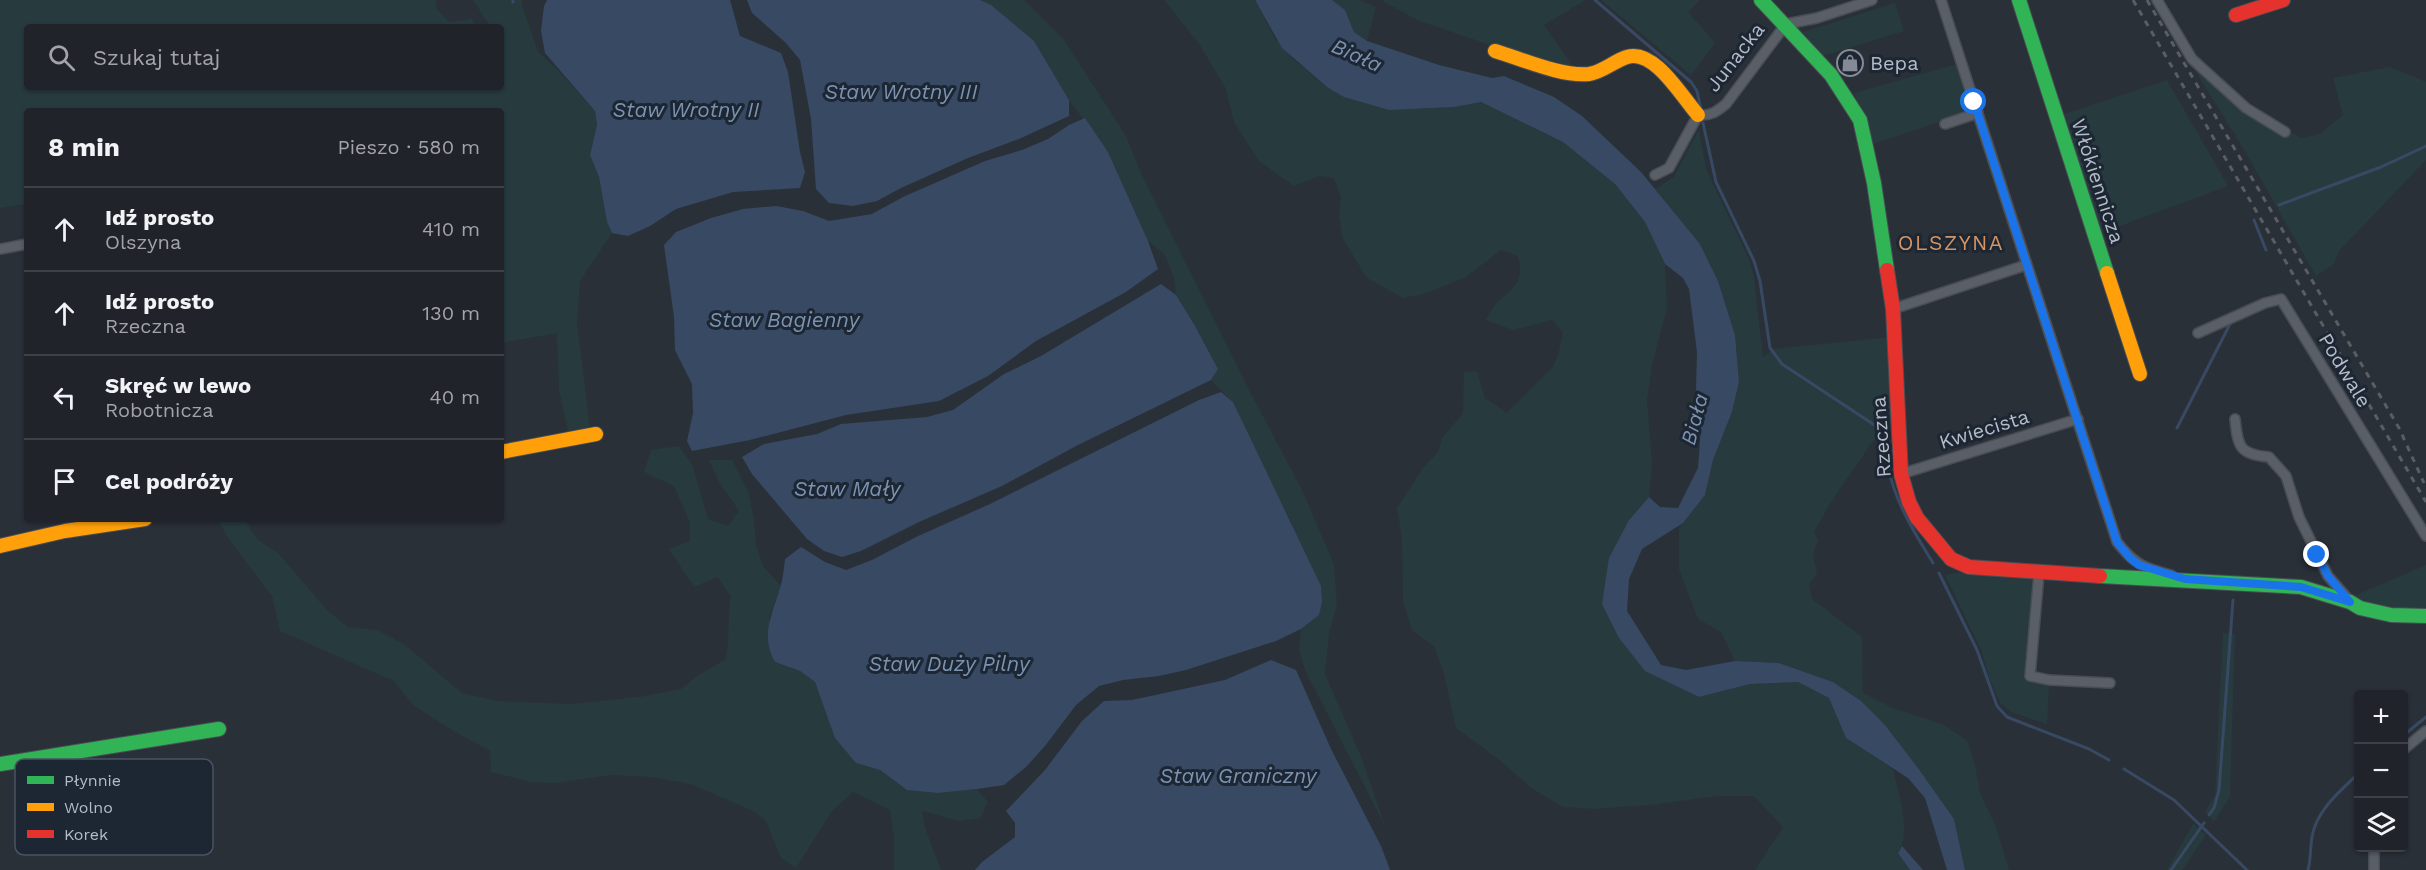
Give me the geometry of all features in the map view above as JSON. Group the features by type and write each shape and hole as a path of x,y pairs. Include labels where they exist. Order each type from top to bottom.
{"street":[{"name":"Rzeczna","path":"1761,0 1786,24 1831,75 1860,120 1874,183 1893,309 1901,474 1917,518 1951,559 1969,567 2039,573 2301,587 2350,602 2360,608 2391,615 2426,616"},
{"name":"Junacka","path":"1495,51 1575,74 1590,74 1627,58 1638,56 1652,62 1698,115 1707,116 1716,113 1726,104 1786,24 1816,18 1872,0"},
{"path":"1941,0 2117,542 2139,565 2185,579"},
{"name":"Włókiennicza","path":"2019,0 2140,374"},
{"path":"2157,0 2192,59 2246,108 2285,132"},
{"path":"2236,15 2283,0"},
{"path":"1945,124 1978,113"},
{"name":"Junacka","path":"1655,175 1669,168 1698,115"},
{"path":"0,249 24,245"},
{"path":"1893,309 2026,265"},
{"name":"Podwale","path":"2198,333 2265,303 2281,299 2426,536"},
{"name":"Kwiecista","path":"1901,474 2078,419"},
{"path":"2235,419 2237,442 2242,450 2253,456 2269,457 2286,476 2299,517 2317,555 2328,576 2350,602"},
{"path":"504,451 596,434"},
{"path":"0,546 65,531 125,522"},
{"path":"2039,573 2030,676 2049,680 2110,683"},
{"path":"31,759 219,729"},
{"path":"2408,745 2426,731"},
{"path":"0,764 15,762"},
{"path":"2374,852 2374,870"}],"green space":[{"path":"0,0 436,0 436,8 449,22 472,19 474,24 24,24 24,90 504,90 504,24 489,24 473,0 522,0 538,52 557,69 595,111 597,125 590,155 599,177 607,222 612,233 580,281 577,323 590,429 568,431 559,389 557,333 504,342 504,108 24,108 24,204 0,208"},
{"path":"980,0 1024,0 1064,40 1126,136 1141,173 1249,390 1301,488 1334,564 1337,605 1329,634 1325,674 1362,759 1385,826 1305,670 1299,649 1301,629 1319,615 1291,522 1263,469 1233,402 1211,380 1218,369 1176,295 1174,278 1165,255 1148,241 1108,152 1069,100 1034,41"},
{"path":"1164,0 1255,0 1274,37 1293,59 1327,87 1422,109 1481,102 1563,142 1615,184 1645,222 1665,264 1667,308 1652,365 1647,400 1652,463 1649,497 1629,520 1619,638 1698,697 1750,684 1798,682 1829,698 1846,738 1893,769 1904,822 1902,844 1898,853 1910,870 1755,870 1783,827 1754,796 1717,796 1597,809 1563,807 1531,788 1502,762 1456,728 1444,674 1434,646 1412,630 1403,601 1402,538 1397,508 1423,468 1438,452 1442,438 1463,413 1464,372 1477,371 1485,398 1507,413 1552,368 1558,356 1563,333 1552,320 1513,330 1486,320 1519,279 1518,256 1501,250 1466,277 1424,294 1403,298 1367,278 1343,239 1339,216 1341,197 1334,178 1320,176 1294,186 1259,161 1234,122 1226,89 1200,45"},
{"path":"1332,0 1360,0 1376,7 1367,41 1354,32 1345,10"},
{"path":"1381,0 1586,0 1544,25 1575,69 1496,47 1419,21"},
{"path":"1601,0 1700,0 1688,12 1715,43 1691,75"},
{"path":"1895,3 1904,31 1823,56 1803,32"},
{"path":"1957,64 1972,111 1873,144 1854,93"},
{"path":"2390,67 2426,82 2426,160 2340,250 2333,265 2316,276 2245,151 2194,69 2237,108 2284,136 2293,133 2301,138 2320,134 2343,115 2333,78"},
{"path":"2167,80 2228,186 2101,233 2062,115"},
{"path":"1699,129 1706,169 1749,259 1754,277 1763,357 1774,349 1891,337 1893,426 1873,441 1831,502 1814,532 1818,541 1813,553 1817,573 1809,585 1812,599 1862,637 1863,693 1893,708 1942,724 1967,740 1975,765 1980,793 1996,827 2009,870 1965,870 1954,819 1885,725 1861,701 1833,682 1779,663 1735,661 1721,632 1698,619 1679,569 1679,527 1705,495 1713,460 1732,412 1739,382 1735,335 1718,281 1700,244 1655,189 1674,177"},
{"path":"679,446 692,464 708,519 728,526 739,511 719,482 709,460 732,460 749,494 756,545 763,566 781,586 769,618 775,662 800,671 815,682 825,708 856,763 880,770 908,790 938,793 977,789 988,802 980,818 960,821 922,811 925,828 941,870 894,870 894,838 890,810 853,792 832,811 796,868 781,858 766,821 755,812 691,784 651,777 611,775 555,783 531,782 491,772 490,751 413,705 394,681 280,631 272,596 228,538 220,522 246,522 258,540 278,553 326,609 348,627 377,630 404,644 462,693 497,701 571,704 639,697 681,689 697,676 726,659 731,597 718,577 694,587 669,549 690,541 690,523 674,486 644,472 651,450"},
{"path":"2426,565 2426,611 2379,608 2354,596"},
{"path":"1967,571 2034,577 2027,680 2049,686 2047,724 2011,712 2001,704 1989,678 1982,652 1945,575"},
{"path":"2223,633 2235,634 2230,797 2214,822 2205,812 2215,795"},
{"path":"2193,824 2206,835 2182,870 2167,870"}],"water":[{"name":"Staw Wrotny II","path":"547,0 730,0 740,36 781,53 788,72 805,172 800,188 733,192 676,209 650,226 628,236 612,233 607,222 599,177 590,155 597,125 595,111 545,53 541,31 544,6"},
{"name":"Staw Wrotny III","path":"747,0 980,0 991,5 1034,41 1069,100 1069,116 1019,139 968,158 877,201 853,206 829,203 816,189 811,119 800,60 786,43 752,13"},
{"name":"Biała","path":"1255,0 1332,0 1345,10 1354,32 1367,41 1439,65 1492,78 1504,76 1554,97 1582,116 1641,172 1700,244 1718,281 1735,335 1739,382 1732,412 1713,460 1705,495 1683,523 1642,549 1629,579 1627,611 1661,665 1686,670 1735,661 1779,663 1833,682 1861,701 1885,725 1954,819 1965,870 1947,870 1925,798 1908,778 1846,738 1829,698 1798,682 1750,684 1699,697 1645,671 1619,638 1602,604 1609,558 1629,520 1649,497 1660,507 1678,508 1698,468 1701,426 1696,390 1697,352 1689,289 1683,278 1665,264 1645,222 1615,184 1563,142 1481,102 1454,107 1389,110 1344,97 1327,87 1282,48"},
{"name":"Staw Bagienny","path":"1085,118 1108,152 1148,241 1158,269 1126,292 1036,341 988,376 939,401 846,415 750,440 692,451 687,441 693,413 692,384 675,350 674,317 664,245 676,232 711,218 743,209 776,206 803,211 829,221 872,214 903,197 985,161 1022,150 1048,139 1069,125"},
{"name":"Staw Mały","path":"1161,284 1176,295 1218,369 1211,380 1078,445 1002,486 919,522 861,551 842,557 824,551 807,539 752,474 742,457 764,444 817,434 841,424 927,417 953,410 1004,374 1041,356"},
{"name":"Staw Duży Pilny","path":"1221,392 1233,402 1321,586 1322,602 1319,615 1301,629 1276,641 1186,670 1099,686 1076,705 1045,746 1026,767 1004,785 938,793 907,790 880,770 856,763 835,738 815,682 800,671 775,662 768,643 771,616 781,585 785,559 801,547 825,562 846,570 990,504 1199,400"},
{"name":"Staw Graniczny","path":"1271,660 1296,670 1331,749 1381,846 1390,870 975,870 1015,837 1015,823 1006,811 1045,770 1082,721 1104,701 1132,700 1225,680"},
{"path":"1902,846 1923,870 1910,870 1898,853"}],"waterway":[{"path":"1595,0 1691,82 1697,91 1701,110"},
{"path":"1703,123 1716,182 1754,261 1760,281 1770,348 1782,364 1876,426 1884,444 1890,475 1898,498 1908,521 1933,563"},
{"path":"2279,205 2381,167 2426,146"},
{"path":"2254,220 2266,250"},
{"path":"2177,428 2231,322"},
{"path":"1939,573 1977,650 1997,706 2007,717 2089,749 2109,760"},
{"path":"2209,815 2214,808 2219,790 2233,600"},
{"path":"2408,732 2426,717"},
{"path":"2124,769 2174,800 2247,870"},
{"path":"2308,870 2312,837 2318,819 2330,802 2354,778"},
{"path":"2171,870 2204,823"}],"railway":[{"path":"2133,0 2426,502"},
{"path":"2147,0 2399,428 2424,483"}],"traffic: fast":[{"path":"1761,0 1831,75 1860,120 1874,183 1887,270"},
{"path":"2019,0 2107,273"},
{"path":"2100,576 2301,587 2350,602 2360,608 2391,615 2426,616"},
{"path":"31,759 219,729"},
{"path":"0,764 15,762"}],"traffic: slow":[{"path":"1495,51 1542,67 1578,74 1594,73 1627,57 1637,56 1647,60 1667,76 1698,115"},
{"path":"2107,273 2140,374"},
{"path":"504,451 596,434"},
{"path":"0,546 65,531 125,522"}],"traffic: jam":[{"path":"2236,15 2283,0"},
{"path":"1887,270 1893,309 1901,474 1909,502 1917,518 1951,559 1969,567 2100,576"}],"place":[{"name":"Bepa","path":"1850,63"}],"district":[{"name":"OLSZYNA","path":"1951,242"}],"route":[{"path":"1974,102 2117,542 2130,558 2153,571 2185,579 2301,587 2350,602 2328,576 2317,555"}]}
